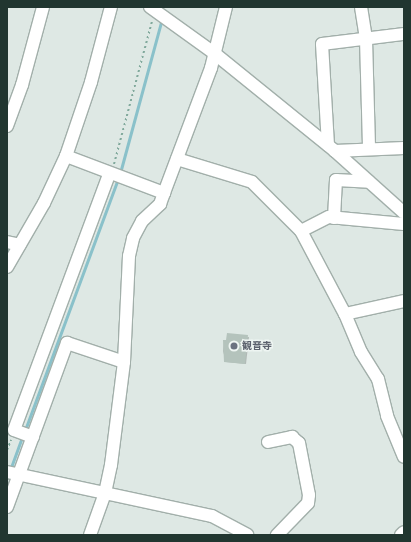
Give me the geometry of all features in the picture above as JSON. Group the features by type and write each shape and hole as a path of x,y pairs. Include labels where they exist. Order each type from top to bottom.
{"street":[{"path":"7,126 22,85 43,7"},
{"path":"7,267 20,246 66,156 91,82 111,7"},
{"path":"90,535 105,493 111,465 124,362 129,256 133,238 142,221 160,204 214,53 226,7"},
{"path":"361,7 366,39 369,149"},
{"path":"153,13 169,20 214,53 331,148 404,213"},
{"path":"331,148 322,44 404,34"},
{"path":"331,148 404,148"},
{"path":"66,156 114,176 164,193"},
{"path":"177,159 252,182 301,231 345,314 358,346 378,379 392,432 404,457"},
{"path":"33,437 14,430 114,176"},
{"path":"334,218 336,180 369,182"},
{"path":"301,231 334,218 404,224"},
{"path":"7,242 20,246"},
{"path":"345,314 404,301"},
{"path":"7,507 14,474 33,437 66,343 124,362"},
{"path":"268,442 292,437 299,443 309,496 308,503 277,535"},
{"path":"14,474 212,516 247,535"},
{"path":"401,535 404,532"}],"path":[{"path":"114,176 153,13"}],"building":[{"name":"観音寺","path":"227,333 248,335 245,364 224,362 223,340 226,340"}],"waterway":[{"path":"120,173 162,18"},
{"path":"25,430 118,178"},
{"path":"10,470 23,435"}],"place":[{"name":"観音寺","path":"234,346"}]}
